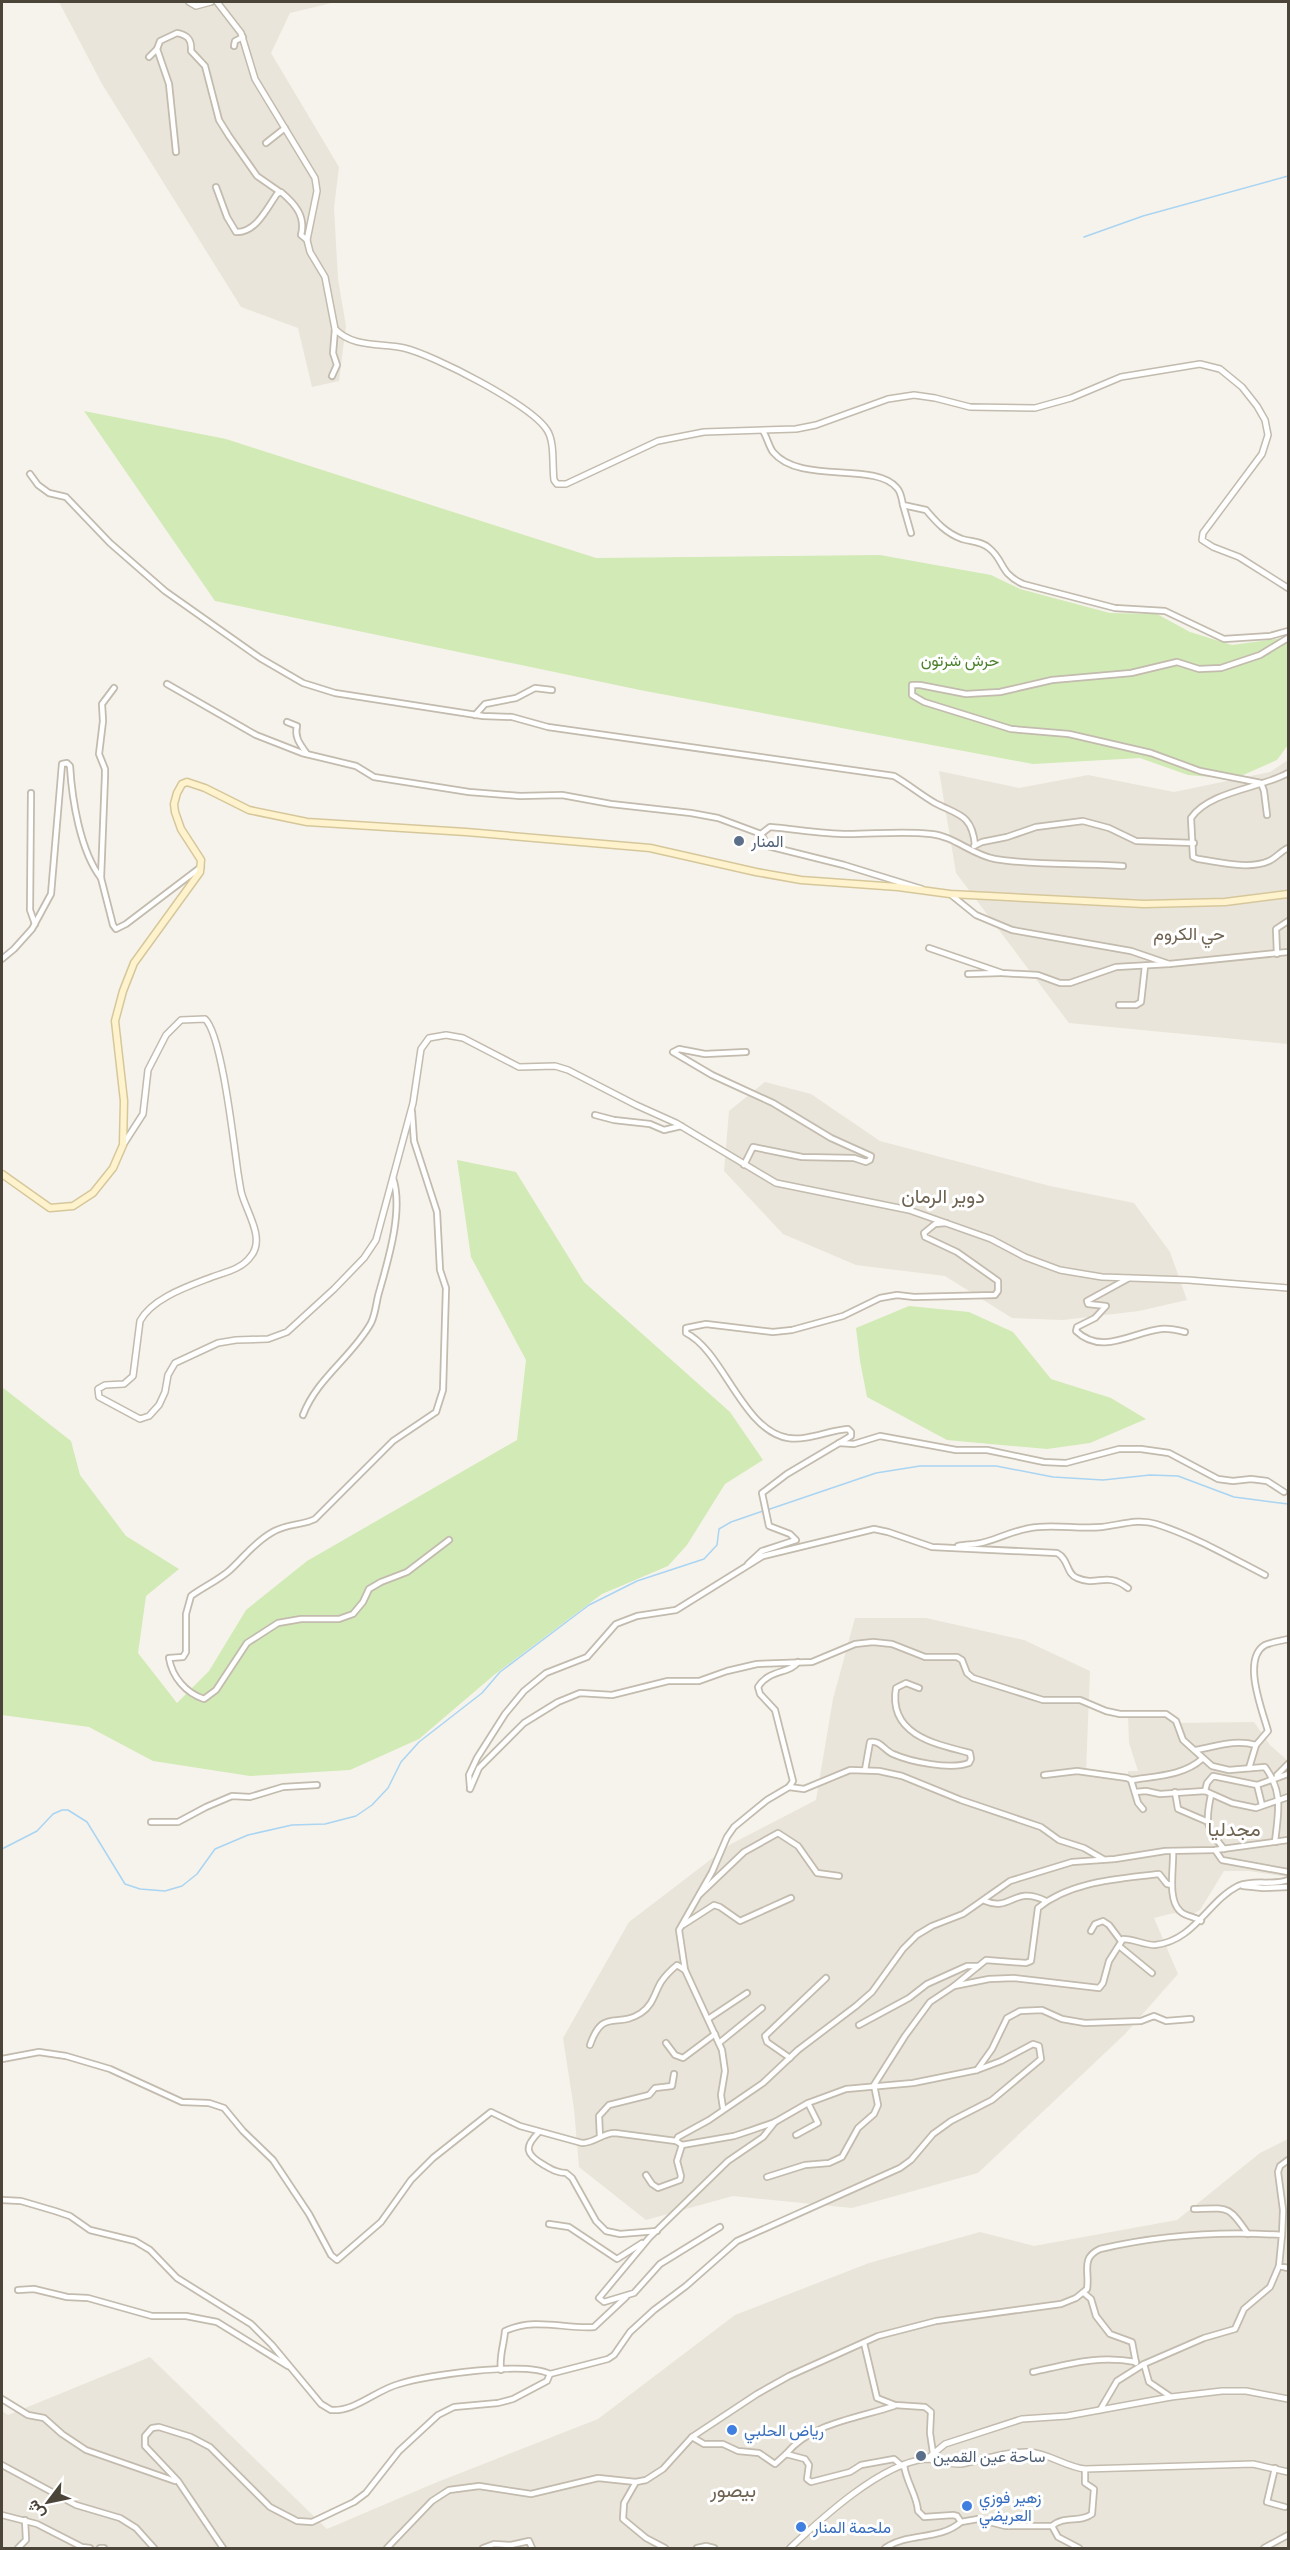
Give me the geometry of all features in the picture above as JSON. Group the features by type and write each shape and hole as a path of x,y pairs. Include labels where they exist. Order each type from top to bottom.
{"main road":[{"path":"2,1173 50,1208 73,1206 87,1198 105,1179 123,1145 124,1101 115,1032 117,1010 134,963 186,892 201,867 201,860 181,829 175,812 177,793 182,784 187,782 205,788 249,810 307,822 650,848 801,880 927,890 950,894 1144,904 1225,902 1288,894"}],"street":[{"path":"189,2 195,6 211,2"},
{"path":"218,2 232,18 243,38 255,79 316,182 315,203 307,240 310,252 325,277 335,329 333,353 338,365 332,376"},
{"path":"149,57 160,41 170,35 177,33 189,38 191,51 206,70 219,120 257,176 286,196 301,215 302,237 307,240"},
{"path":"234,46 235,42 243,38"},
{"path":"157,48 169,84 176,152"},
{"path":"266,143 285,128"},
{"path":"268,132 272,138"},
{"path":"216,187 227,217 236,232 244,232 254,226 280,192"},
{"path":"335,329 355,341 404,348 421,354 498,392 539,421 547,430 554,480 561,486 658,441 704,432 763,431 816,425 888,399 914,395 970,407 1035,408 1071,398 1121,377 1193,365 1210,366 1223,371 1250,395 1265,420 1268,435 1262,454 1203,533 1202,540 1239,557 1288,588"},
{"path":"763,431 773,452 799,467 832,474 859,473 875,477 896,487 911,533"},
{"path":"30,474 38,485 49,493 66,497 110,543 165,591 283,673 303,683 335,693 371,696 475,715 512,717 548,727 894,776 937,804 967,819 974,835 973,847"},
{"path":"903,505 926,510 936,524 948,533 984,544 992,550 1010,578 1050,593 1115,609 1165,611 1224,639 1270,636 1288,631"},
{"path":"1261,783 1200,771 1151,753 1069,734 1011,729 924,702 912,695 911,690 912,685 920,685 966,693 1000,692 1052,680 1131,674 1177,662 1199,669 1221,668 1260,655 1288,638"},
{"path":"167,684 256,735 307,754 356,766 374,777 469,792 520,796 562,795 610,804 718,818 761,834 768,846 844,865 927,890"},
{"path":"114,688 102,704 103,721 99,754 105,769 101,878 113,925 116,929 126,924 201,867"},
{"path":"475,715 485,704 516,698 535,688 552,690"},
{"path":"287,722 297,726 295,733 307,754"},
{"path":"2,958 25,938 35,924 53,886 62,764 67,763 70,766 79,823 95,871 101,878"},
{"path":"1288,773 1275,780 1218,799 1195,812 1191,818 1193,857 1198,859 1240,864 1270,861 1288,848"},
{"path":"1261,783 1267,815"},
{"path":"31,793 30,901 35,924"},
{"path":"973,847 1036,827 1083,820 1109,828 1136,841 1194,843"},
{"path":"761,834 770,827 848,834 895,831 927,833 973,847 994,859 1038,864 1078,863 1124,866"},
{"path":"950,894 976,915 1012,930 1131,951 1170,963"},
{"path":"1277,954 1276,929 1288,921"},
{"path":"929,948 1002,973"},
{"path":"968,974 1038,975 1060,983 1068,983 1106,969 1288,952"},
{"path":"1119,1005 1136,1005 1141,1002 1145,966"},
{"path":"123,1145 142,1114 148,1070 166,1035 181,1020 205,1019 214,1039 224,1081 241,1193 256,1243 251,1256 240,1267 201,1281 164,1299 143,1316 140,1321 133,1376 124,1384 105,1385 97,1392 99,1397 140,1419 149,1416 159,1405 174,1363 218,1343 267,1339 287,1332 334,1289 372,1247 413,1103 421,1049 429,1038 446,1035 463,1038 519,1067 555,1066 568,1070 681,1126 776,1184 909,1210 948,1222 1060,1270 1102,1277 1188,1280 1288,1288"},
{"path":"744,1166 753,1147 801,1157 854,1158 866,1162 871,1156 831,1138 772,1103 712,1075 673,1052 679,1049 705,1054 746,1052"},
{"path":"413,1103 414,1141 437,1212 440,1270 446,1288 443,1390 440,1405 433,1415 393,1441 315,1519 308,1523 293,1523 272,1533 253,1546 230,1570 191,1596 186,1614 186,1652 183,1657 169,1658 171,1671 191,1695 204,1699 216,1690 247,1643 278,1623 301,1619 339,1619 353,1614 363,1602 369,1589 407,1572 449,1540"},
{"path":"595,1115 614,1120 650,1124 664,1130 681,1126"},
{"path":"303,1415 314,1391 372,1321 393,1233 396,1196 393,1178"},
{"path":"748,1564 762,1551 796,1540 793,1536 769,1526 762,1493 767,1487 851,1436 848,1430 788,1438 770,1429 753,1415 738,1397 702,1343 686,1333 686,1328 706,1324 772,1332 792,1330 843,1316 880,1298 897,1295 914,1297 995,1294 998,1291 998,1281 957,1252 925,1237 924,1233 935,1224 948,1222"},
{"path":"1129,1278 1087,1301 1088,1304 1106,1306 1095,1318 1077,1327 1076,1332 1085,1340 1105,1342 1126,1340 1161,1329 1185,1332"},
{"path":"839,1443 854,1444 880,1436 956,1450 987,1450 1044,1462 1066,1463 1119,1449 1141,1449 1168,1453 1218,1479 1267,1481 1284,1492"},
{"path":"952,1548 982,1543 1010,1532 1039,1527 1119,1526 1138,1521 1155,1524 1220,1552 1264,1575"},
{"path":"1128,1588 1112,1579 1093,1581 1075,1578 1070,1573 1065,1558 1057,1553 924,1545 888,1532 866,1530 763,1556 676,1610 638,1616 616,1624 587,1657 555,1668 539,1677 505,1714 477,1758 469,1775 470,1789 479,1768 508,1738 543,1710 571,1696 588,1693 612,1695 668,1681 699,1681 757,1664 780,1665 820,1660 855,1644 873,1642 892,1644 925,1657 954,1656 962,1660 967,1673 973,1678 1048,1701 1080,1700 1119,1714 1166,1714 1176,1721 1182,1739 1212,1766 1224,1770 1265,1767 1273,1779 1280,1809 1275,1842"},
{"path":"1249,1768 1256,1745 1268,1731 1254,1679 1258,1653 1265,1645 1288,1639"},
{"path":"723,2109 721,2095 725,2071 719,2043 685,1970 678,1935 734,1827 767,1800 789,1787 793,1781 775,1710 760,1694 758,1687 776,1672 791,1669 798,1662"},
{"path":"865,1770 870,1742 873,1741 881,1744 884,1750 907,1759 949,1766 969,1763 970,1753 953,1749 905,1728 898,1717 896,1688 906,1683 919,1688"},
{"path":"1196,1750 1232,1741 1243,1741 1256,1745"},
{"path":"1044,1775 1077,1771 1131,1780 1171,1774 1202,1759"},
{"path":"1273,1779 1288,1764"},
{"path":"789,1787 804,1788 850,1770 902,1776 961,1800 1041,1827 1064,1842 1084,1848 1103,1859"},
{"path":"1205,1791 1208,1781 1213,1776 1257,1785 1288,1774"},
{"path":"1131,1780 1138,1803 1143,1809"},
{"path":"151,1822 178,1822 232,1796 250,1797 283,1786 317,1785"},
{"path":"1257,1785 1262,1805"},
{"path":"1135,1792 1205,1791 1246,1806 1262,1805 1288,1797"},
{"path":"1175,1792 1178,1809 1206,1821"},
{"path":"1211,1795 1206,1821 1212,1834 1225,1849"},
{"path":"698,1896 744,1852 778,1833 798,1846 817,1874 839,1876"},
{"path":"676,2141 678,2137 709,2120 763,2083 790,2058 864,1999 887,1973 903,1949 917,1935 985,1900 993,1892 1017,1878 1048,1871 1071,1862 1173,1851 1225,1849 1288,1839"},
{"path":"1215,1850 1222,1860 1288,1872"},
{"path":"1173,1851 1173,1900 1178,1910 1201,1921"},
{"path":"767,2177 805,2165 829,2163 842,2157 858,2128 874,2114 878,2104 874,2085 930,2002 988,1960 1026,1963 1031,1961 1038,1908 1046,1901 1091,1882 1128,1876 1159,1874 1167,1884 1172,1885"},
{"path":"954,1986 989,1979 1014,1978 1099,1988 1103,1983 1109,1961 1120,1944 1127,1939 1151,1945 1159,1944 1191,1929 1223,1898 1240,1886 1261,1881 1288,1880"},
{"path":"1240,1886 1288,1887"},
{"path":"985,1900 1000,1904 1024,1894 1046,1901"},
{"path":"681,1926 714,1905 740,1921 791,1898"},
{"path":"1091,1931 1095,1924 1103,1921 1109,1925 1120,1944 1152,1973"},
{"path":"590,2045 595,2029 608,2020 639,2015 650,2006 661,1982 670,1971 677,1965 685,1970"},
{"path":"859,2025 909,1998 927,1984 967,1966 978,1966"},
{"path":"790,2058 767,2042 765,2036 826,1978"},
{"path":"708,2019 747,1993"},
{"path":"719,2043 762,2008"},
{"path":"977,2070 993,2049 1007,2018 1020,2011 1042,2010 1062,2019 1085,2023 1141,2020 1154,2016 1166,2021 1191,2019"},
{"path":"666,2043 675,2055 683,2058 715,2034"},
{"path":"2,2060 39,2052 66,2056 110,2069 182,2102 209,2103 224,2108 243,2131 273,2160 309,2214 331,2255 337,2260 381,2222 411,2180 433,2158 491,2112 520,2126 582,2143 591,2143 607,2133 615,2133 676,2141 682,2145 734,2136 775,2122 808,2103 846,2089 913,2083 977,2070 1001,2061 1033,2044 1040,2046 1041,2049 1041,2059 1017,2076 992,2100 951,2121 933,2134 911,2160 900,2168 737,2241 686,2286 654,2310 630,2332 614,2355 608,2359 550,2374 533,2370 465,2372 399,2384 339,2411 331,2410 321,2404 273,2345 252,2324 182,2282 166,2269 150,2250 135,2241 97,2233 84,2227 70,2216 39,2205 2,2200"},
{"path":"600,2137 599,2116 609,2105 650,2095 655,2088 672,2086 674,2074"},
{"path":"796,2135 818,2123 808,2103"},
{"path":"549,2224 569,2227 617,2259 649,2238 728,2161 763,2137 775,2122"},
{"path":"539,2132 529,2143 528,2150 531,2157 572,2178 600,2227 613,2234 657,2231"},
{"path":"646,2175 651,2184 658,2188 680,2180 677,2161 682,2145"},
{"path":"1100,2410 1116,2381 1140,2364 1204,2338 1235,2329 1244,2309 1270,2288 1279,2266 1282,2235 1283,2210 1278,2172 1280,2166 1288,2160"},
{"path":"1194,2209 1228,2210 1234,2213 1248,2234"},
{"path":"649,2238 599,2298 604,2302 627,2296 638,2290 660,2264 720,2227"},
{"path":"387,2548 432,2500 454,2488 479,2486 527,2494 549,2491 598,2478 636,2482 650,2478 659,2472 692,2437 765,2389 889,2332 926,2323 1058,2305 1071,2301 1084,2293 1088,2282 1086,2264 1090,2255 1097,2250 1173,2236 1221,2233 1282,2235"},
{"path":"1279,2266 1288,2268"},
{"path":"18,2290 34,2289 67,2297 88,2298 153,2316 186,2316 218,2322 290,2367"},
{"path":"1084,2293 1091,2299 1096,2316 1110,2334 1132,2342 1149,2382 1171,2397"},
{"path":"501,2370 499,2356 504,2346 505,2331 515,2326 534,2323 594,2327 627,2296"},
{"path":"864,2343 877,2396 895,2405"},
{"path":"1033,2372 1085,2360 1111,2358 1140,2364"},
{"path":"223,2548 178,2481 145,2446 145,2436 152,2428 159,2427 190,2437 210,2447 270,2507 297,2521 312,2522 354,2502 366,2493 399,2451 438,2415 454,2407 498,2403 513,2398 547,2381 550,2374"},
{"path":"927,2459 945,2444 1019,2420 1067,2416 1171,2397 1246,2391 1288,2399"},
{"path":"2,2399 28,2415 44,2418 62,2434 86,2450 178,2481"},
{"path":"692,2437 704,2444 723,2444 738,2451 759,2453 775,2464 801,2441 823,2428 895,2405 922,2406 930,2410 932,2415 930,2433 933,2453"},
{"path":"790,2548 842,2501 903,2466 927,2459 957,2464 1032,2452 1069,2466 1085,2469 1253,2464 1288,2472"},
{"path":"786,2454 807,2461 809,2465 807,2479 811,2482 850,2472 861,2465 894,2459 903,2466 921,2515 924,2517 957,2516 961,2522"},
{"path":"2,2465 76,2505 120,2518 136,2528 154,2548"},
{"path":"1275,2468 1267,2502 1285,2507"},
{"path":"885,2548 910,2538 947,2532 961,2522 978,2519 1005,2526 1052,2526 1060,2520 1089,2517 1092,2514 1094,2489 1085,2483 1085,2469"},
{"path":"636,2482 624,2503 622,2519 646,2538 665,2548"},
{"path":"2,2515 25,2520 82,2547 90,2548"},
{"path":"18,2548 26,2540 25,2520"},
{"path":"1052,2526 1058,2537 1079,2548"},
{"path":"1264,2548 1288,2535"},
{"path":"483,2548 494,2544 511,2545 529,2541 532,2548"},
{"path":"697,2548 706,2546 714,2548"},
{"path":"100,2548 105,2548"}],"shaded area":[{"path":"59,2 336,2 290,13 271,53 339,167 334,208 338,279 346,326 339,381 312,387 298,328 241,307 102,84"},
{"path":"1288,760 1288,1044 1069,1023 956,873 939,771 1019,788 1088,775 1174,792 1270,772"},
{"path":"765,1082 811,1094 880,1141 1050,1186 1134,1203 1170,1252 1187,1300 1139,1311 1063,1320 1012,1318 945,1276 856,1265 783,1234 724,1171 729,1111"},
{"path":"855,1618 926,1618 1024,1640 1090,1671 1086,1772 1128,1781 1128,1771 1138,1771 1129,1743 1128,1715 1168,1716 1173,1723 1254,1722 1270,1745 1288,1761 1288,1877 1249,1871 1224,1871 1200,1910 1188,1917 1174,1913 1154,1918 1178,1974 1125,2034 978,2173 852,2208 733,2196 646,2220 579,2167 574,2109 563,2038 629,1922 731,1844 816,1800 833,1699"},
{"path":"1288,2139 1288,2548 2,2548 2,2411 8,2415 150,2357 327,2529 435,2483 598,2419 735,2315 869,2263 980,2232 1034,2246 1177,2220 1260,2153"}],"green space":[{"name":"حرش شرتون","path":"84,411 226,439 596,558 880,555 991,575 1020,589 1110,613 1157,614 1190,632 1232,645 1282,638 1288,640 1288,745 1277,760 1234,779 1188,775 1140,758 1033,764 640,690 215,601"},
{"path":"457,1160 516,1172 584,1282 730,1412 763,1460 725,1484 687,1545 668,1566 602,1594 494,1675 419,1739 350,1770 250,1776 153,1761 89,1727 2,1715 2,1387 71,1441 80,1475 126,1536 179,1569 146,1596 138,1653 177,1703 209,1671 246,1610 307,1561 517,1440 526,1360 471,1257"},
{"path":"909,1306 969,1312 1013,1332 1051,1379 1111,1398 1146,1419 1090,1443 1047,1449 947,1440 867,1397 856,1328"}],"waterway":[{"path":"1084,237 1143,216 1288,176"},
{"path":"767,1510 876,1473 920,1466 996,1466 1053,1477 1103,1480 1150,1475 1178,1476 1234,1497 1288,1504"},
{"path":"2,1849 37,1831 53,1814 68,1810 87,1822 125,1884 140,1889 165,1891 182,1886 197,1874 215,1849 248,1835 292,1825 325,1824 356,1816 372,1805 388,1788 401,1762 419,1742 482,1693 500,1672 589,1605 637,1581 704,1559 717,1545 719,1529 731,1522 763,1511"}],"place":[{"name":"المنار","path":"739,841"},
{"name":"رياض الحلبي","path":"732,2430"},
{"name":"ساحة عين القمين","path":"921,2456"},
{"name":"زهير فوزي العريضي","path":"967,2506"},
{"name":"ملحمة المنار","path":"801,2527"}],"district":[{"name":"حي الكروم","path":"1189,934"},
{"name":"دوير الرمان","path":"943,1196"},
{"name":"مجدليا","path":"1234,1829"},
{"name":"بيصور","path":"733,2490"}]}
